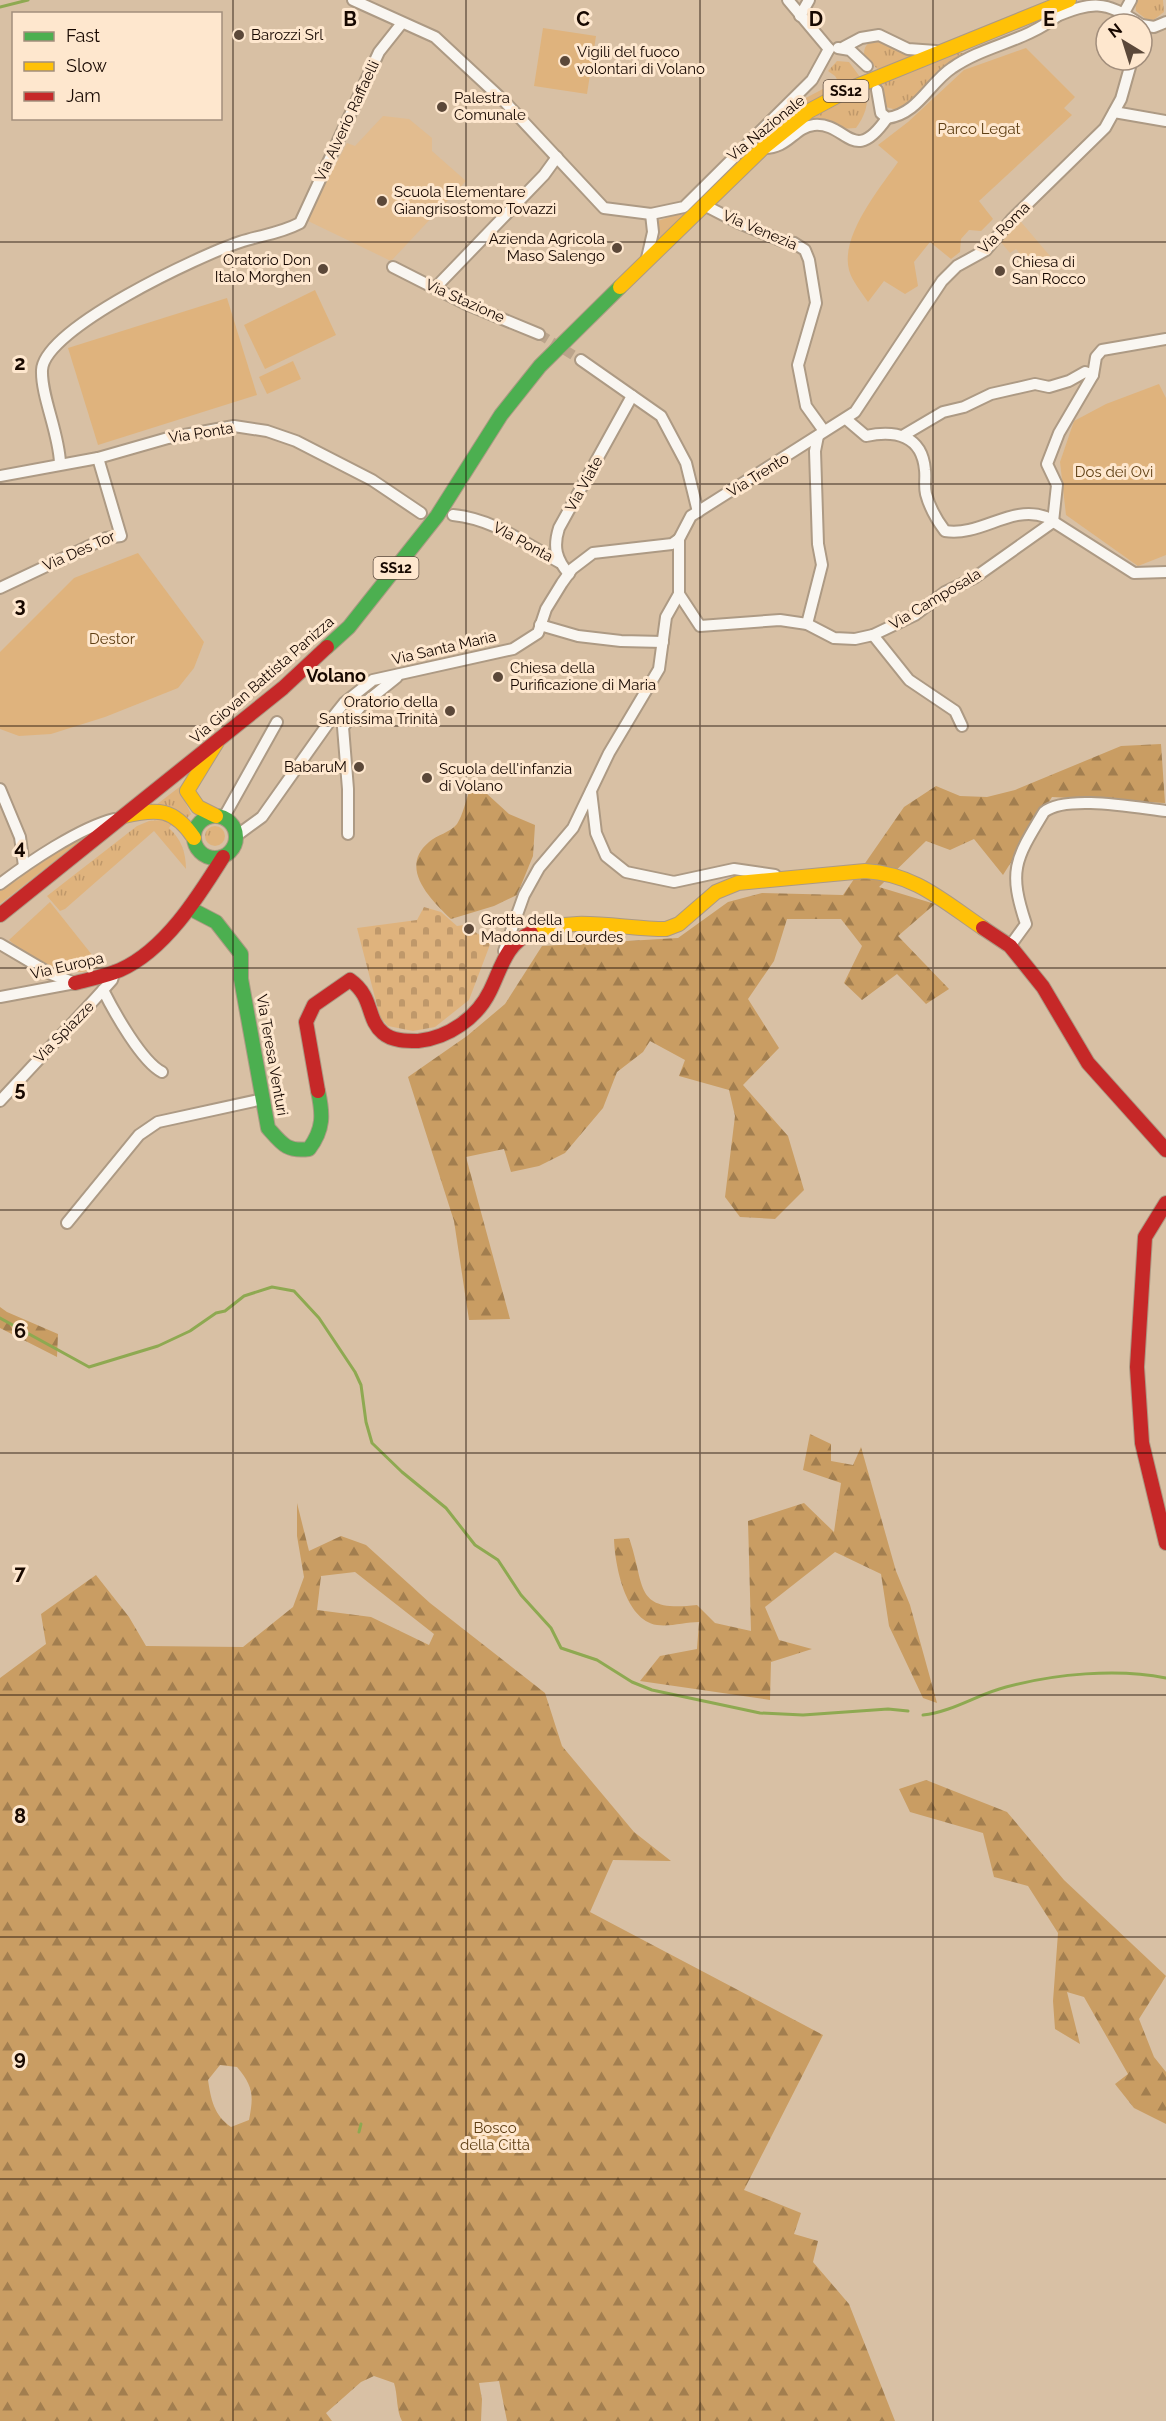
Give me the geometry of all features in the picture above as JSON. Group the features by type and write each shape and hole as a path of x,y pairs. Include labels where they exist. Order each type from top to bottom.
{"street":[{"path":"353,0 435,36 480,77 604,208 651,214 684,207 812,80 829,49"},
{"path":"788,0 829,49"},
{"path":"800,16 809,0"},
{"name":"Via Nazionale","path":"540,366 763,148 791,124 829,100 939,52 1069,0"},
{"path":"962,43 986,45 1096,0 1125,11 1131,0"},
{"path":"763,148 775,148 814,125 855,140 868,139 887,118 911,109 952,68 1028,35 1057,16"},
{"name":"Via Alverio Raffaelli","path":"60,463 59,445 42,369 51,347 70,330 133,292 241,242 280,233 300,223 379,52 402,23"},
{"path":"829,49 844,47 861,38 879,35 908,49 939,52"},
{"path":"844,47 867,66"},
{"name":"Via Roma","path":"846,419 855,412 942,281 957,266 986,250 1012,219 1105,128 1114,112 1128,72"},
{"path":"877,90 880,112 887,118"},
{"path":"1114,112 1166,121"},
{"path":"435,288 558,157"},
{"name":"Via Venezia","path":"704,205 739,223 782,241 794,243 805,250 816,303 798,365 806,406 821,434"},
{"path":"645,264 653,232 651,214"},
{"name":"Via Stazione","path":"393,267 538,334"},
{"path":"1053,522 1057,485 1047,464 1059,433 1093,375 1096,357 1102,350 1166,339"},
{"path":"581,360 661,416 681,452 698,512"},
{"name":"Via Giovan Battista Panizza","path":"0,915 283,688 349,627 437,516 501,415 540,366"},
{"path":"904,435 943,412 964,407 991,394 1035,384 1049,387 1069,381 1085,372 1093,375"},
{"name":"Via Viate","path":"559,562 555,542 559,528 632,396"},
{"path":"846,419 867,436 888,431 904,435 920,453 925,469 925,491 933,514 945,531 959,534 1013,515 1034,513 1053,522 1134,573 1166,572"},
{"name":"Via Trento","path":"679,539 691,516 846,419"},
{"name":"Via Ponta","path":"0,476 60,463 98,458 206,430 234,426 267,430 296,441 372,480 421,513"},
{"path":"807,624 822,565 818,544 815,451 821,434"},
{"name":"Via Des Tor","path":"0,588 106,538 121,536 98,458"},
{"name":"VIa Ponta","path":"453,515 474,517 507,531 559,562"},
{"name":"Via Camposala","path":"679,594 700,626 780,620 807,624 834,638 855,639 873,635 915,615 945,592 974,578 1053,522"},
{"path":"498,969 524,895 539,868 573,828 609,753 659,669 666,617 679,594 679,539"},
{"name":"Via Santa Maria","path":"236,836 262,817 344,703 373,681 513,649 538,633 546,609 569,574 593,553 672,544 679,539"},
{"path":"559,562 569,574"},
{"path":"540,625 578,636 621,642 663,642"},
{"path":"873,635 909,680 955,711 962,726"},
{"path":"348,834 348,789 343,727 361,706 397,676"},
{"path":"194,838 195,831 203,820 220,817 277,722"},
{"path":"191,909 223,857 235,844 235,828 220,817 202,811 192,803 187,791 193,775 207,759 218,741"},
{"path":"0,789 20,837 24,866"},
{"path":"591,790 596,833 606,856 626,872 674,882 734,869 776,875 787,880"},
{"path":"1010,946 1026,924 1017,896 1014,873 1044,812 1051,807 1062,805 1116,805 1166,811"},
{"path":"0,884 24,866 92,828 124,816 160,810 186,823 202,853 202,893"},
{"path":"202,853 212,858 223,857"},
{"path":"498,969 505,954 525,934 549,925 614,926 645,930 670,928 713,893 743,882 787,880 865,871 883,872 912,880 1010,946 1043,987 1088,1063 1166,1150"},
{"name":"Via Teresa Venturi","path":"191,909 216,922 241,954 241,979 268,1128 281,1143 295,1151 309,1149 320,1135 323,1116 306,1022 314,1005 350,980 366,993 375,1026 388,1038 410,1041 431,1040 454,1030 477,1011 490,992 498,969"},
{"name":"Via Europa","path":"0,997 75,983 122,970 157,944 191,909"},
{"path":"0,944 51,974 75,983"},
{"name":"Via Spiazze","path":"0,1101 103,990 115,971"},
{"name":"Via Spiazze","path":"103,990 115,1014 150,1066 162,1072"},
{"path":"67,1223 139,1135 158,1122 263,1098"},
{"path":"1166,1203 1145,1237 1137,1367 1142,1443 1166,1543"}],"shaded area":[{"name":"Scuola Elementare Giangrisostomo Tovazzi","path":"383,116 409,119 432,138 432,151 466,181 391,261 306,220 347,143 355,146"},
{"path":"1016,216 1050,256 1034,270 1016,249 1010,253 995,235"}],"green space":[{"path":"1135,0 1163,0 1164,12 1154,20 1154,12 1136,11"},
{"name":"Vigili del fuoco volontari di Volano","path":"543,28 596,36 587,94 534,86"},
{"path":"881,39 914,55 878,70 864,54 864,50 869,43"},
{"name":"Parco Legat","path":"1026,48 1075,97 1064,108 1072,115 979,201 993,219 981,231 969,230 961,239 960,252 951,259 930,242 914,262 918,286 905,294 884,281 868,302 850,274 848,257 850,242 863,213 898,162 878,145 908,122 964,70"},
{"path":"957,53 976,53 900,111 886,107 883,83"},
{"path":"837,61 849,62 860,77 766,135 800,101 838,81 828,71"},
{"path":"865,90 867,100 865,110 856,128 840,129 805,122"},
{"path":"691,209 660,239 658,221"},
{"path":"315,290 336,335 265,369 244,325"},
{"path":"227,298 257,395 98,445 68,348"},
{"path":"293,361 301,379 267,394 259,377"},
{"name":"Dos dei Ovi","path":"1159,384 1166,398 1166,555 1138,566 1066,515 1060,462 1074,421 1106,404"},
{"name":"Destor","path":"138,553 204,642 194,668 178,688 105,717 51,734 19,736 0,729 0,652 74,578"},
{"path":"1161,744 1165,803 1052,797 1003,875 974,839 950,850 926,841 879,887 935,904 898,936 949,989 926,1004 897,974 862,1000 844,983 862,946 841,919 787,919 774,961 748,999 779,1048 743,1085 788,1136 804,1190 775,1219 740,1217 725,1197 735,1116 729,1090 679,1076 685,1060 650,1041 643,1052 617,1072 603,1108 565,1153 539,1166 511,1172 504,1149 466,1157 510,1319 469,1320 454,1221 408,1077 467,1036 505,1004 542,946 678,938 728,902 762,893 843,895 904,807 936,786 960,796 987,797 1015,790 1121,746"},
{"path":"182,785 181,794 191,814 185,820 156,805"},
{"path":"470,789 486,793 509,814 535,825 533,856 517,895 494,906 451,919 435,903 421,883 417,873 417,862 420,852 429,842 457,824"},
{"path":"162,820 172,824 169,828 182,846 186,869 154,831 65,909 60,911 47,896 137,826 149,821"},
{"path":"211,826 219,826 225,832 225,840 219,846 211,846 205,840 205,832"},
{"path":"93,831 0,904 0,890 19,879 30,867"},
{"path":"50,902 100,965 78,972 65,971 40,961 9,940"},
{"path":"424,907 441,912 457,926 464,925 491,942 469,1000 435,1027 413,1031 388,1026 380,1017 357,928 417,920"},
{"path":"0,1307 58,1334 57,1357 0,1328"},
{"path":"810,1434 831,1444 831,1461 853,1465 861,1447 896,1571 910,1605 937,1703 923,1698 889,1626 881,1574 835,1552 765,1607 779,1640 812,1649 771,1662 770,1700 640,1681 660,1656 697,1649 699,1622 657,1625 646,1621 637,1613 624,1590 614,1539 629,1538 641,1582 651,1600 661,1605 697,1605 715,1623 751,1631 748,1521 804,1503 834,1532 841,1483 803,1470"},
{"name":"Bosco della Città","path":"297,1503 309,1551 341,1536 366,1545 430,1603 545,1693 562,1746 634,1832 671,1861 613,1860 590,1912 823,2035 744,2190 801,2213 794,2234 818,2241 813,2262 849,2304 895,2421 507,2421 499,2381 479,2383 482,2399 481,2421 402,2421 394,2383 374,2376 361,2382 326,2413 332,2421 0,2421 0,1678 46,1644 41,1614 96,1575 129,1617 146,1646 243,1647 293,1607 304,1577 297,1536","holes":["355,1572 434,1634 429,1645 371,1617 317,1610 321,1576","220,2065 237,2067 251,2091 249,2120 231,2127 217,2112 209,2087 208,2080"]},
{"path":"926,1780 1007,1812 1064,1880 1166,1976 1139,2019 1154,2057 1166,2072 1166,2124 1134,2108 1115,2084 1128,2074 1084,1997 1067,1992 1080,2044 1055,2029 1053,2001 1058,1933 1028,1886 994,1877 983,1833 910,1812 899,1789"}],"waterway":[{"path":"0,7 28,0"},
{"path":"0,1318 89,1367 158,1346 190,1331 216,1313 225,1311 244,1296 272,1287 294,1291 319,1318 355,1372 361,1385 366,1422 372,1443 402,1472 446,1508 475,1545 498,1560 521,1595 551,1628 561,1648 597,1660 632,1682 652,1690 760,1713 803,1715 888,1709 908,1711"},
{"path":"923,1715 944,1710 996,1690 1044,1679 1106,1673 1166,1678"},
{"path":"359,2132 361,2124"}],"tunnel":[{"path":"539,334 581,360"}],"traffic: fast":[{"path":"327,647 349,627 437,516 501,415 540,366 620,287"},
{"path":"215,816 230,822 236,837 230,852 215,858 200,852 194,837 200,822 215,816"},
{"path":"191,909 216,922 241,954 241,979 268,1128 286,1146 301,1150 309,1149 314,1142 321,1121 318,1091"}],"traffic: slow":[{"path":"620,287 763,148 809,111 852,88 1069,0"},
{"path":"216,816 198,807 187,791 217,742"},
{"path":"124,816 146,812 164,813 179,821 194,838"},
{"path":"531,933 547,928 581,924 666,929 679,924 716,892 738,883 865,871 883,873 914,883 983,928"}],"traffic: jam":[{"path":"0,915 283,688 327,647"},
{"path":"75,983 120,970 152,950 179,921 223,857"},
{"path":"983,928 1010,946 1043,987 1088,1063 1166,1150"},
{"path":"318,1091 306,1022 314,1005 350,980 363,993 374,1021 387,1036 400,1040 418,1041 440,1036 460,1025 477,1010 490,991 510,950 523,937 531,933"},
{"path":"1166,1203 1145,1237 1137,1367 1142,1443 1166,1543"}],"place":[{"name":"Barozzi Srl","path":"239,35"},
{"name":"Vigili del fuoco volontari di Volano","path":"565,61"},
{"name":"Palestra Comunale","path":"442,107"},
{"name":"Scuola Elementare Giangrisostomo Tovazzi","path":"382,201"},
{"name":"Azienda Agricola Maso Salengo","path":"617,248"},
{"name":"Oratorio Don Italo Morghen","path":"323,269"},
{"name":"Chiesa di San Rocco","path":"1000,271"},
{"name":"Chiesa della Purificazione di Maria","path":"498,677"},
{"name":"Oratorio della Santissima Trinità","path":"450,711"},
{"name":"BabaruM","path":"359,767"},
{"name":"Scuola dell'infanzia di Volano","path":"427,778"},
{"name":"Grotta della Madonna di Lourdes","path":"469,929"}],"district":[{"name":"Volano","path":"336,676"}]}
